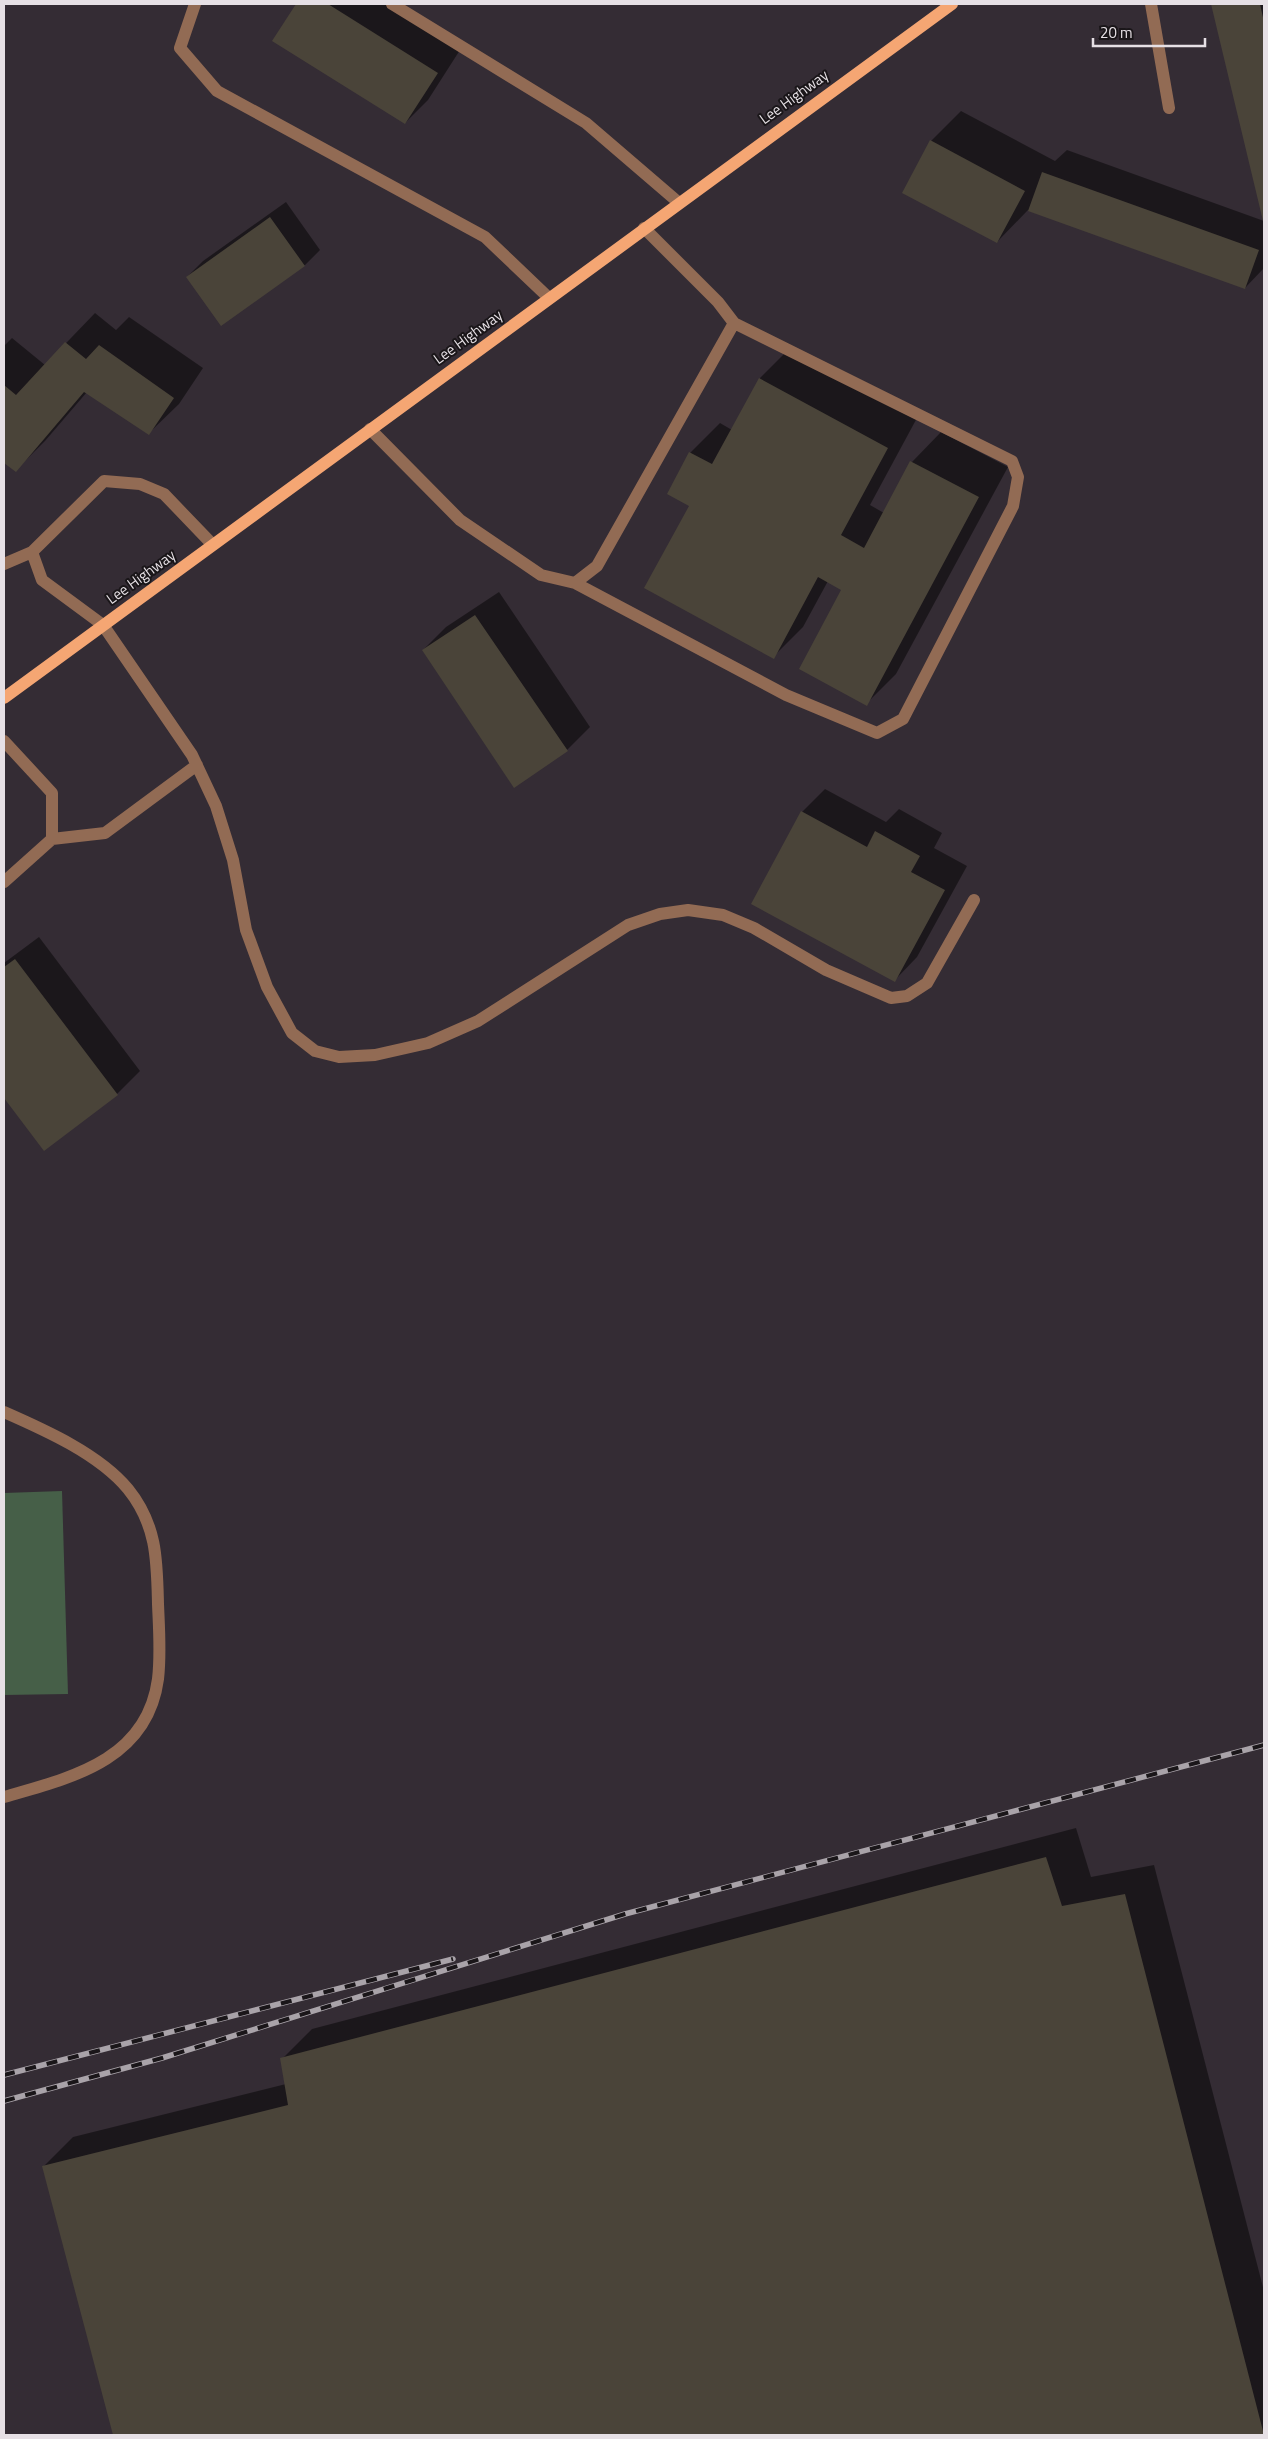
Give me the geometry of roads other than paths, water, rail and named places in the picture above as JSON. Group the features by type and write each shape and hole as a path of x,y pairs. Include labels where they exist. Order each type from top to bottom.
{"main road":[{"name":"Lee Highway","path":"4,698 678,202 952,4"}],"lane":[{"path":"195,4 180,48 217,91 485,237 549,298"},
{"path":"392,4 586,123 678,202"},
{"path":"1151,4 1169,108"},
{"path":"370,429 460,520 541,575 575,583 786,696 877,733 904,719 1013,506 1018,477 1012,461 734,323 718,302 644,228"},
{"path":"575,583 597,566 734,323"},
{"path":"4,564 32,552 104,482 140,484 164,494 212,544"},
{"path":"32,552 42,580 103,625 192,755 216,806 233,860 246,930 267,988 292,1033 315,1051 339,1057 375,1055 428,1043 478,1022 628,925 660,914 688,910 722,915 754,928 826,970 891,998 907,996 927,983 974,900"},
{"path":"4,742 52,793 52,840"},
{"path":"4,882 52,840 105,833 197,765"},
{"path":"4,1412 41,1429 102,1464 128,1489 147,1519 157,1553 159,1662 158,1681 149,1712 131,1739 109,1759 71,1778 4,1796"}],"railway":[{"path":"4,2101 162,2058 625,1914 1264,1745"},
{"path":"4,2075 453,1959"}]}
